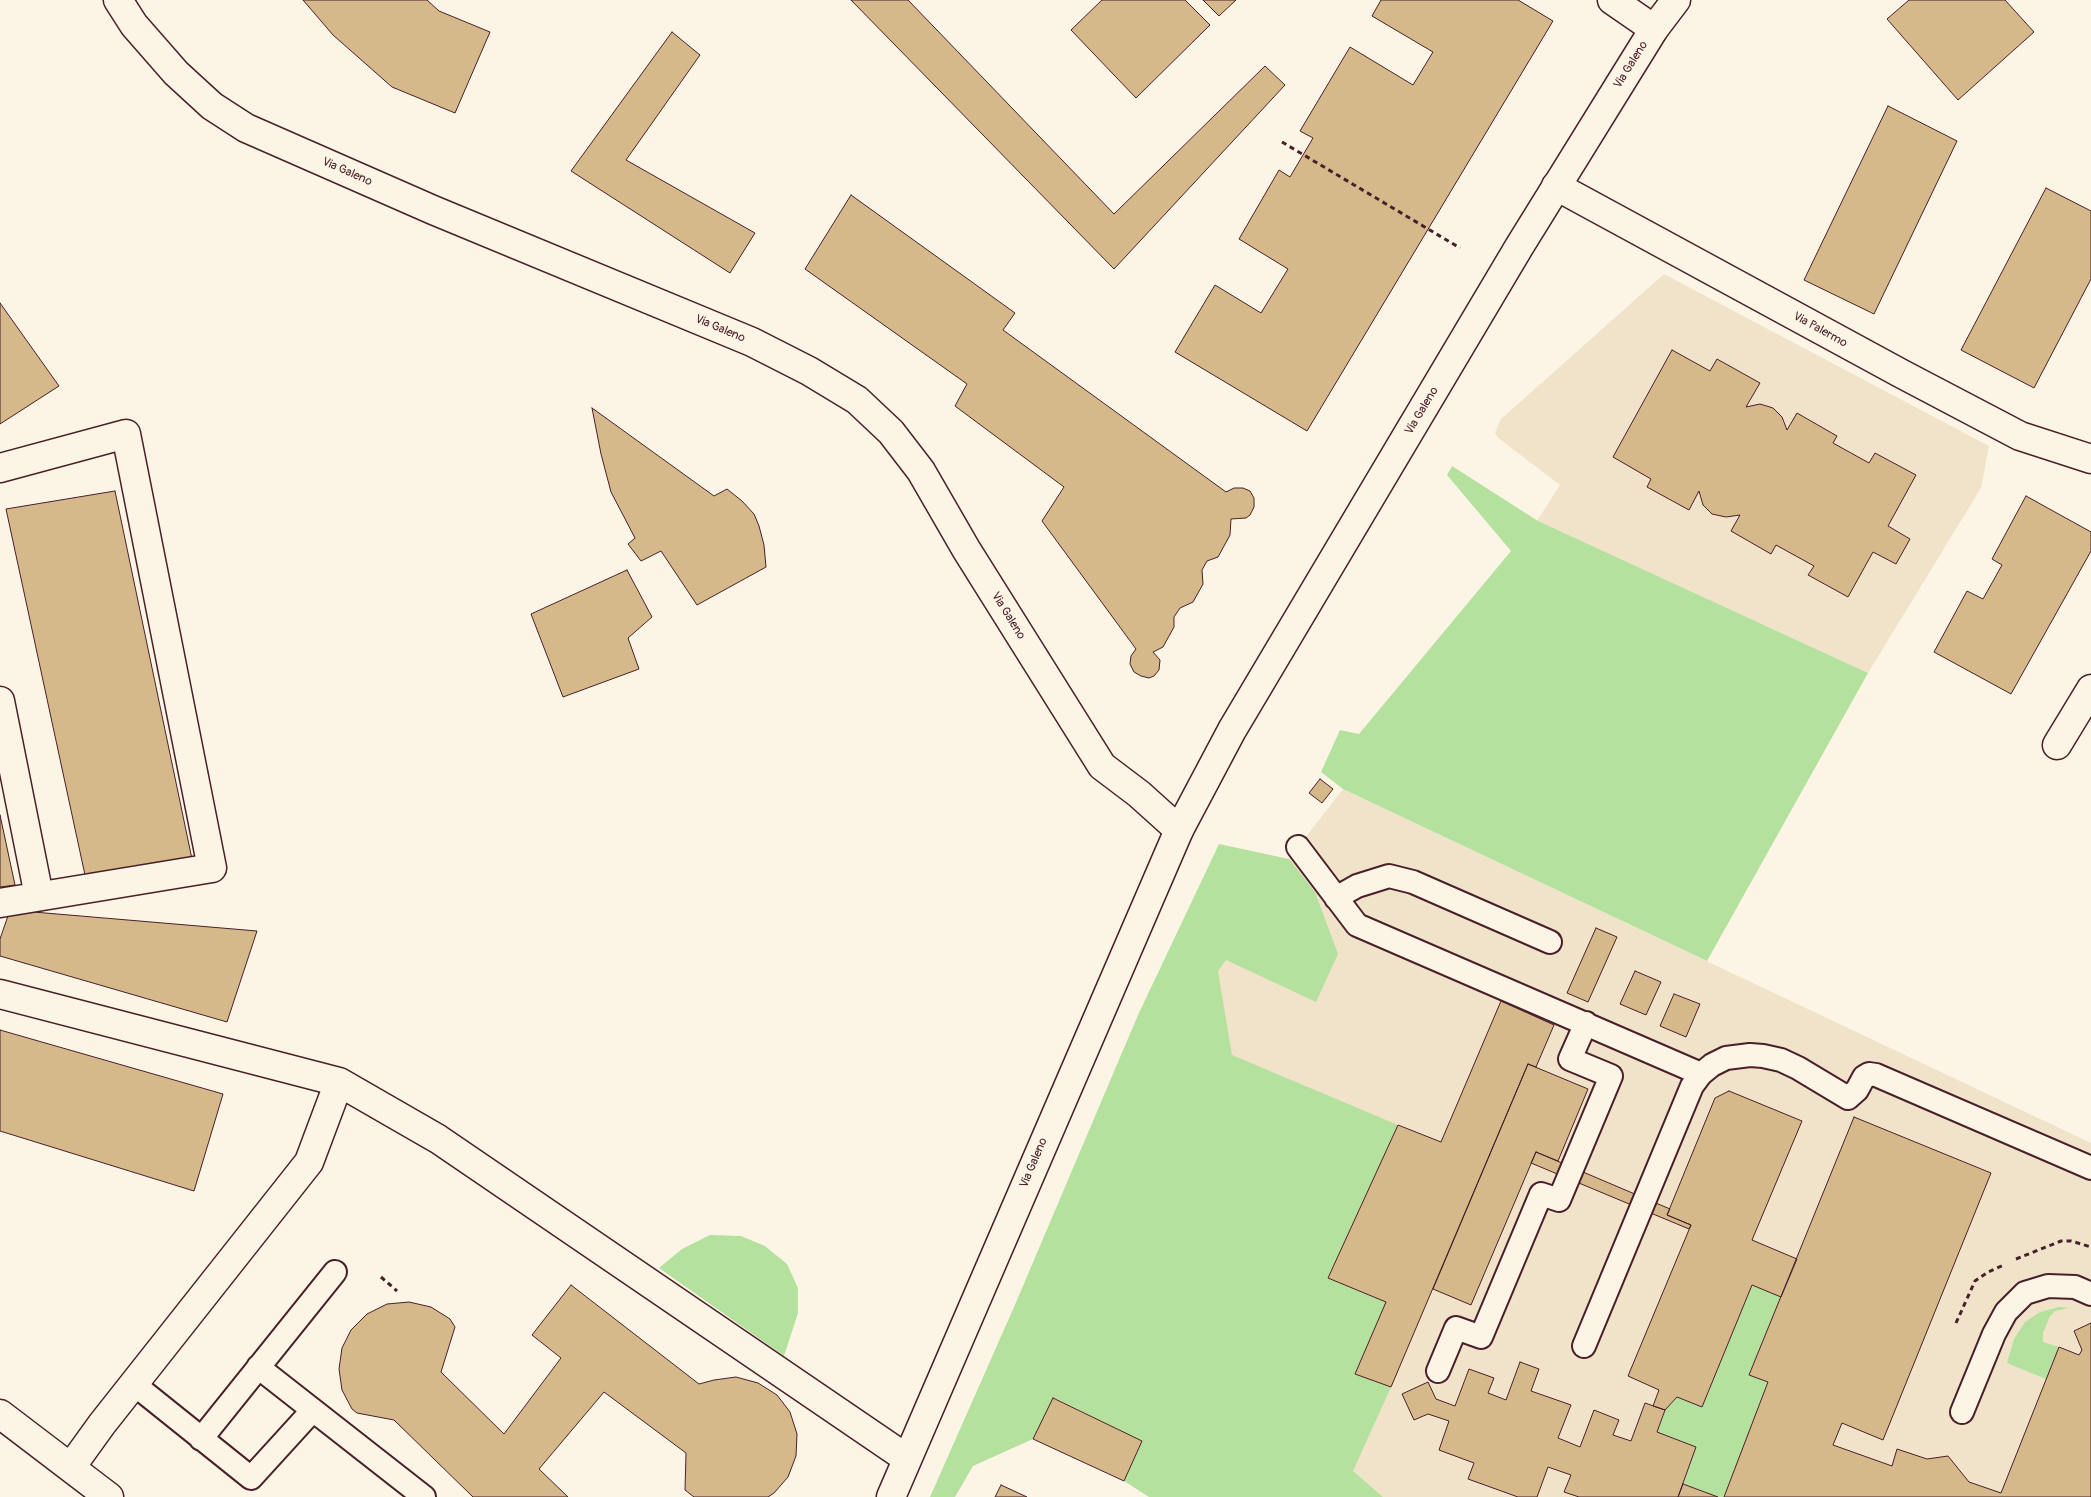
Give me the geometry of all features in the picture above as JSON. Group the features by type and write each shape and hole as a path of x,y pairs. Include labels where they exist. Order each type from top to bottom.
{"street":[{"name":"Via Galeno","path":"118,0 134,25 176,74 212,106 246,128 433,210 752,342 809,371 857,400 891,432 922,471 966,549 1102,766 1139,794 1179,830"},
{"path":"1612,0 1654,29"},
{"name":"Via Galeno","path":"890,1497 1179,830 1232,730 1556,186 1654,29 1676,0"},
{"name":"Via Palermo","path":"1556,186 2020,436 2091,459"},
{"path":"0,468 126,434 212,868 0,903"},
{"path":"2057,745 2091,690"},
{"path":"0,701 38,896"},
{"path":"0,994 339,1082 438,1140 906,1458"},
{"path":"71,1467 309,1162 339,1082"},
{"path":"0,1414 109,1497"}],"lane":[{"path":"1298,847 1357,925 1371,933 1586,1023 1701,1074"},
{"path":"1336,898 1357,886 1389,876 1413,882 1550,942"},
{"path":"1438,1371 1456,1328 1481,1337 1541,1194 1559,1200 1611,1076 1570,1059 1586,1023"},
{"path":"1584,1346 1692,1086 1701,1074 1712,1065 1726,1058 1750,1055 1781,1060 1848,1098 1857,1090 1864,1077 1869,1074 1876,1075 2091,1168"},
{"path":"201,1439 335,1272"},
{"path":"1962,1412 1994,1334 2006,1312 2025,1293 2048,1286 2074,1287 2091,1294"},
{"path":"258,1367 424,1497"},
{"path":"145,1393 251,1478 312,1411"}],"path":[{"path":"1282,142 1460,248"},
{"path":"2085,1245 2091,1248"},
{"path":"381,1277 397,1291"}],"shaded area":[{"path":"1664,274 1989,446 1981,488 1868,673 1537,521 1560,485 1497,437 1495,432 1501,419"},
{"path":"1343,789 2091,1143 2091,1497 1383,1497 1348,1468 1203,963"}],"green space":[{"path":"1452,466 1538,521 1868,673 1707,961 1343,789 1321,772 1340,730 1359,734 1511,551 1447,475"},
{"path":"1219,844 1289,859 1315,892 1338,954 1316,1002 1226,960 1218,971 1232,1055 1398,1125 1328,1278 1386,1302 1391,1387 1353,1471 1383,1497 1149,1497 1124,1481 1142,1441 1054,1398 1033,1439 973,1466 955,1497 930,1497 1014,1307 1138,1015"},
{"path":"710,1235 741,1236 765,1246 787,1264 798,1288 798,1313 784,1356 659,1268 682,1249"},
{"path":"1752,1285 1781,1297 1749,1375 1768,1382 1724,1497 1718,1497 1683,1484 1696,1447 1657,1432 1665,1410 1677,1397 1702,1407"},
{"path":"2059,1307 2069,1308 2055,1311 2050,1316 2043,1333 2043,1342 2059,1347 2046,1379 2007,1363 2014,1339 2025,1322 2040,1312"}],"building":[{"path":"303,0 427,0 439,11 490,32 455,113 392,87 333,35"},
{"path":"851,0 908,0 1114,214 1265,66 1285,85 1114,269"},
{"path":"1102,0 1185,0 1210,25 1136,98 1071,30"},
{"path":"1203,0 1236,0 1219,16"},
{"path":"1381,0 1518,0 1553,21 1307,431 1175,352 1215,285 1261,313 1288,269 1239,239 1279,170 1290,177 1313,138 1300,131 1350,47 1413,85 1433,52 1372,16"},
{"path":"1909,0 2005,0 2034,32 1958,100 1887,19"},
{"path":"672,32 700,55 626,160 755,233 730,273 571,171"},
{"path":"1888,106 1957,141 1874,314 1804,280"},
{"path":"2046,188 2091,211 2091,279 2034,388 1961,350"},
{"path":"851,195 1015,313 1003,330 1226,492 1234,488 1243,488 1250,491 1254,498 1254,507 1250,515 1246,518 1231,519 1230,535 1218,557 1207,561 1202,570 1203,584 1193,602 1180,608 1174,617 1174,627 1163,647 1153,652 1160,660 1159,670 1154,676 1149,678 1134,672 1130,664 1131,656 1136,649 1042,521 1064,487 955,406 967,384 805,269"},
{"path":"0,303 59,386 0,424"},
{"path":"1672,350 1710,371 1717,359 1760,383 1746,407 1760,404 1773,408 1782,417 1787,430 1797,413 1837,436 1833,443 1869,463 1875,453 1916,475 1888,526 1910,539 1896,564 1873,552 1848,597 1808,575 1814,566 1776,545 1771,554 1731,531 1740,515 1726,517 1712,514 1703,505 1699,491 1689,510 1647,487 1651,479 1613,457"},
{"path":"592,408 714,496 727,489 742,501 754,514 759,526 764,545 766,567 697,605 661,551 641,561 628,544 635,538 611,492"},
{"path":"115,491 192,859 85,875 6,509"},
{"path":"2026,496 2091,532 2091,551 2011,694 1934,652 1967,591 1983,599 2002,565 1992,559"},
{"path":"627,570 652,617 628,638 639,669 563,697 531,614"},
{"path":"1320,779 1333,789 1322,803 1309,793"},
{"path":"0,815 15,885 0,887"},
{"path":"10,910 257,931 227,1022 0,956 0,939"},
{"path":"1596,928 1617,937 1588,1002 1567,993"},
{"path":"1635,971 1661,982 1646,1015 1620,1004"},
{"path":"1674,994 1700,1004 1686,1037 1660,1026"},
{"path":"1501,1001 1554,1025 1536,1067 1528,1064 1391,1387 1355,1374 1386,1302 1328,1278 1398,1125 1441,1142"},
{"path":"0,1030 223,1094 194,1191 0,1131"},
{"path":"1528,1064 1588,1089 1558,1161 1536,1152 1471,1305 1433,1289"},
{"path":"1729,1091 1802,1121 1752,1240 1797,1259 1781,1297 1752,1285 1702,1407 1677,1397 1665,1410 1653,1406 1659,1390 1628,1376 1691,1225 1667,1215 1715,1098"},
{"path":"1854,1117 1991,1173 1883,1440 1842,1423 1833,1445 1892,1466 1897,1449 1927,1459 1948,1456 1969,1482 2001,1493 2059,1347 2079,1355 2082,1350 2074,1331 2091,1323 2091,1497 1724,1497 1768,1382 1749,1375"},
{"path":"1536,1152 1670,1209 1667,1215 1691,1225 1689,1229 1531,1163"},
{"path":"571,1285 699,1384 736,1377 758,1383 777,1395 790,1412 797,1434 796,1456 788,1477 774,1493 768,1497 694,1497 685,1490 686,1453 604,1392 539,1469 568,1497 473,1497 394,1420 357,1413 352,1409 342,1390 339,1369 342,1348 351,1330 367,1314 387,1304 409,1302 431,1307 450,1319 455,1327 441,1372 504,1434 561,1358 532,1335"},
{"path":"1520,1362 1539,1369 1531,1391 1571,1405 1558,1438 1580,1447 1594,1410 1619,1420 1613,1435 1631,1441 1645,1403 1665,1410 1657,1432 1696,1447 1678,1497 1579,1497 1564,1492 1571,1475 1548,1467 1537,1497 1518,1497 1468,1479 1474,1463 1439,1450 1449,1421 1428,1414 1414,1420 1402,1394 1428,1382 1436,1399 1455,1406 1469,1369 1494,1378 1488,1393 1506,1400"},
{"path":"1053,1398 1142,1441 1124,1481 1033,1439"},
{"path":"1683,1484 1718,1497 1678,1497"},
{"path":"1001,1485 1027,1497 995,1497"}]}
